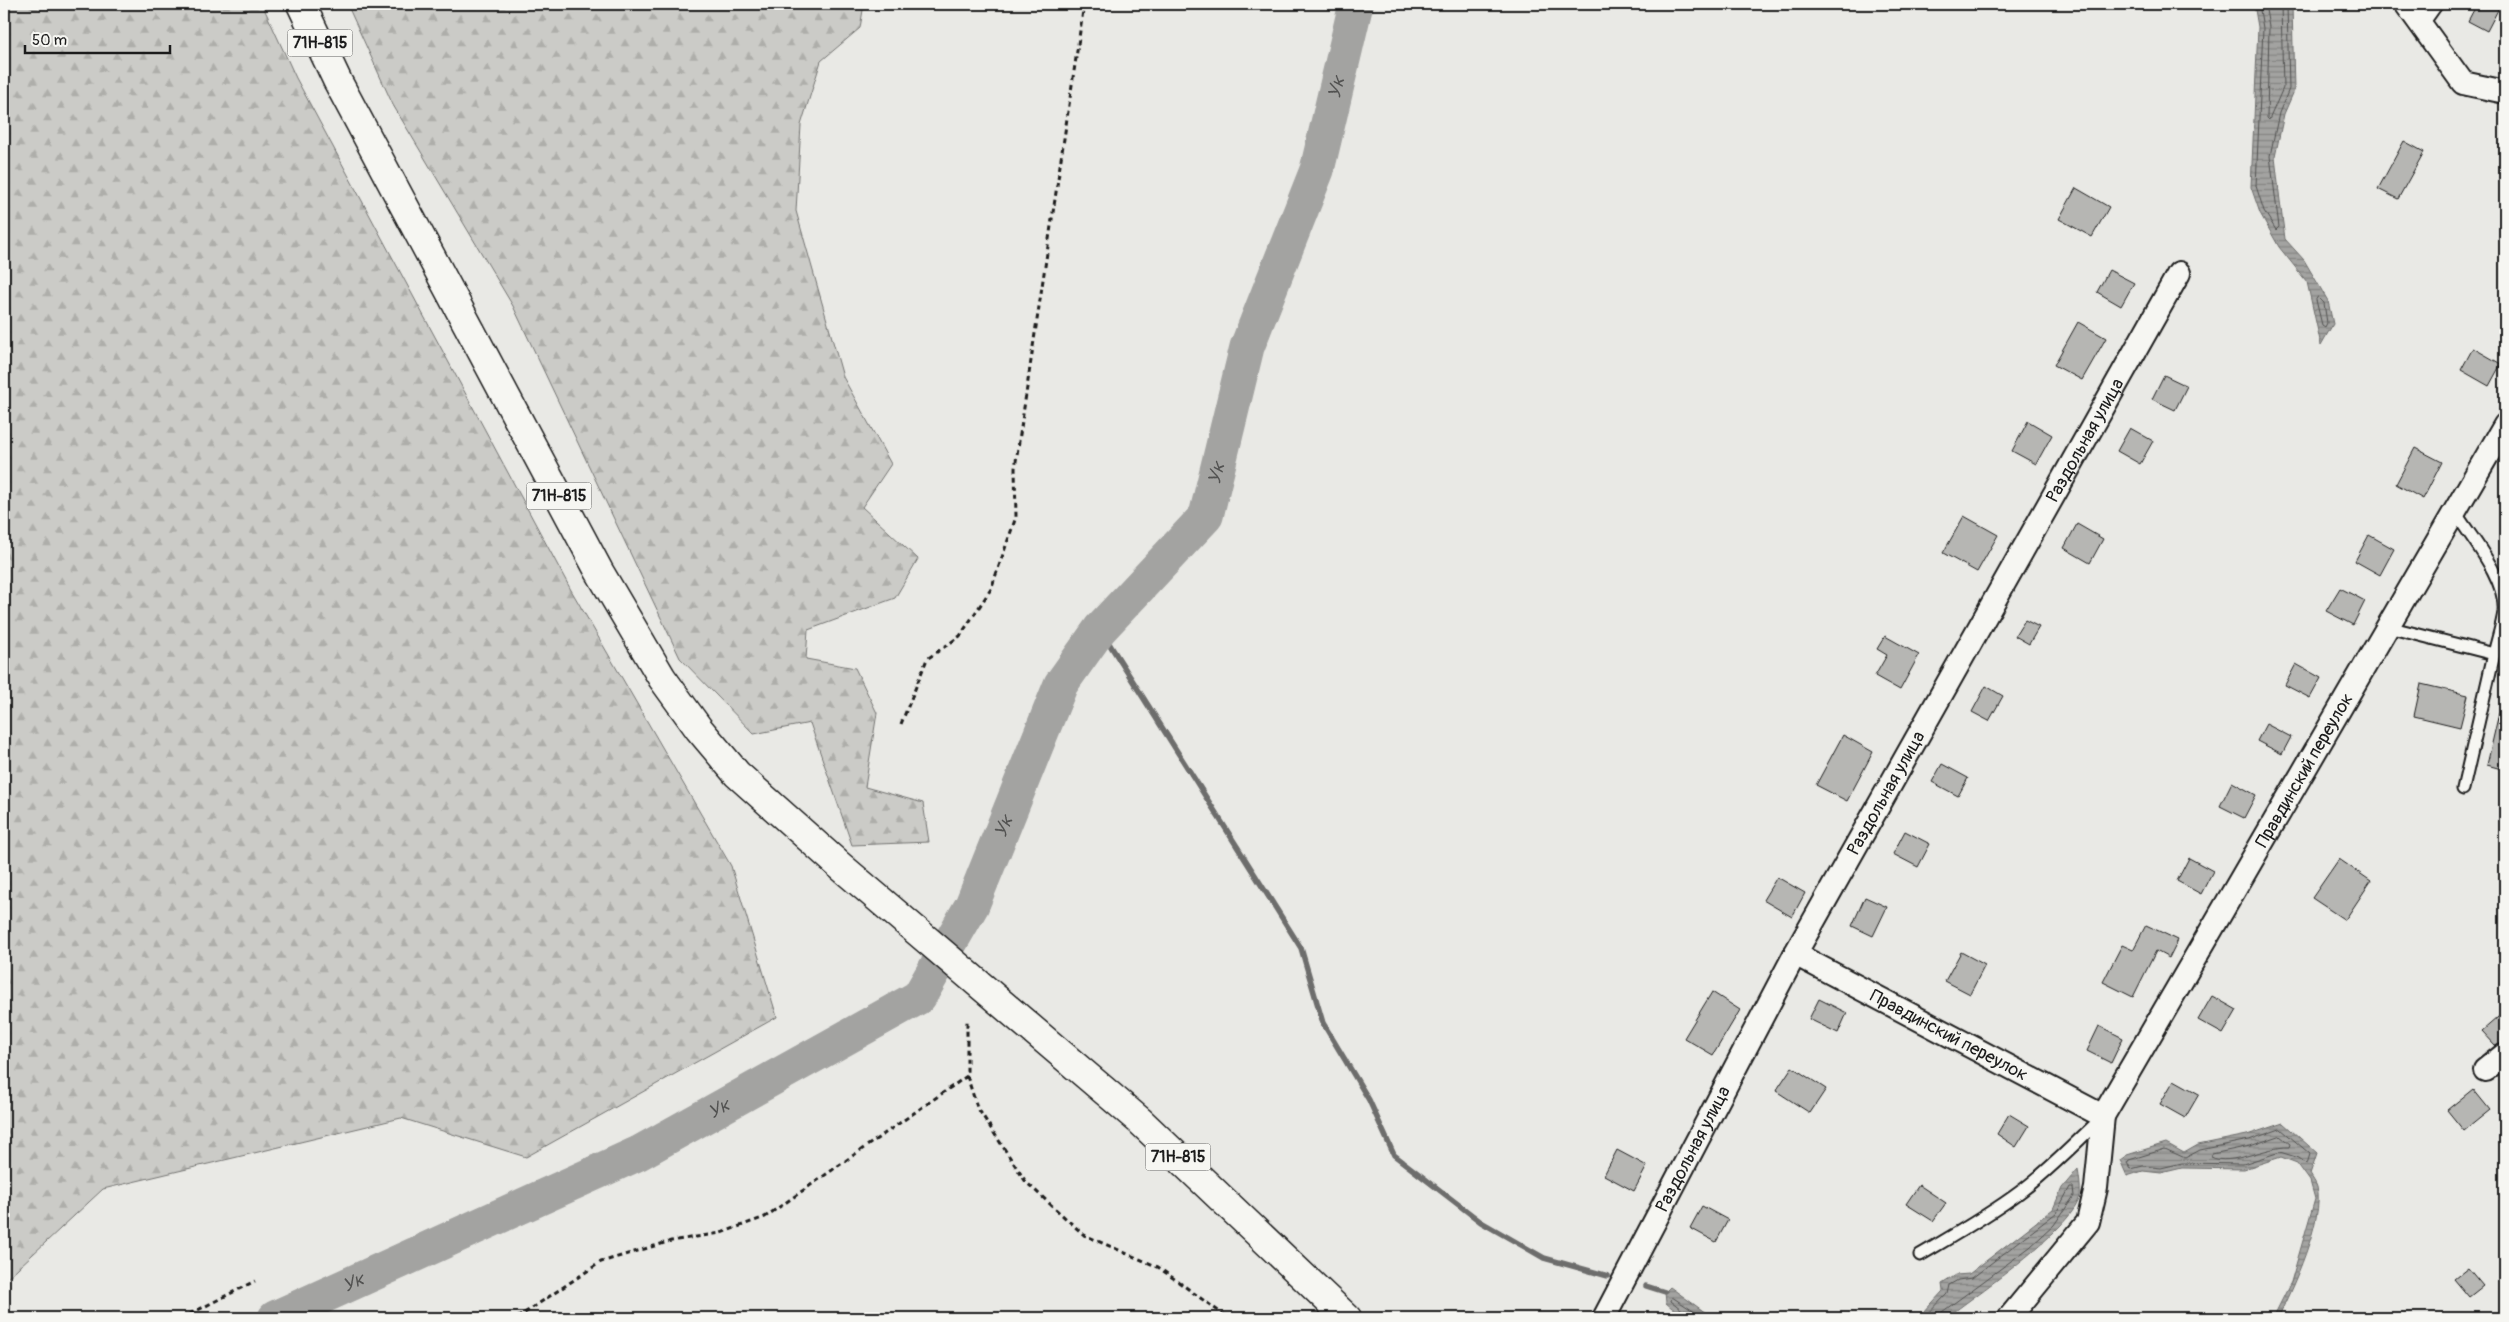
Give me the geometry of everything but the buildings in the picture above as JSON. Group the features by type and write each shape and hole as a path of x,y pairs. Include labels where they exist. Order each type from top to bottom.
{"main road":[{"name":"71Н-815","path":"301,4 338,82 599,571 662,678 699,729 737,774 840,865 1140,1121 1348,1318"}],"street":[{"path":"2406,4 2463,84 2505,92"},
{"name":"Раздольная улица","path":"1604,1318 1796,954 2179,273"},
{"name":"Правдинский переулок","path":"2009,1318 2088,1222 2096,1188 2103,1116 2505,425"},
{"name":"Правдинский переулок","path":"1796,954 2103,1116"},
{"path":"2485,1070 2505,1054"}],"lane":[{"path":"2422,25 2437,4"},
{"path":"2455,512 2495,575 2501,588 2504,612 2463,789"},
{"path":"2388,627 2494,654"},
{"path":"1920,1255 1987,1216 2021,1192 2049,1169 2103,1116"}],"path":[{"path":"901,724 927,659 960,636 991,588 1016,517 1015,468 1084,4"},
{"path":"967,1019 967,1076 978,1107 1026,1182 1084,1235 1158,1267 1228,1318"},
{"path":"517,1318 601,1262 671,1241 721,1233 764,1217 967,1076"},
{"path":"182,1318 255,1281"}],"green space":[{"path":"4,4 262,4 296,78 571,590 731,866 777,1017 526,1157 401,1118 103,1189 4,1281"},
{"path":"347,4 864,4 860,28 821,61 801,125 796,211 843,377 891,464 862,507 918,559 895,598 808,630 806,659 855,668 877,713 865,787 923,803 929,842 852,845 810,723 754,734 680,658 513,306 393,105"}],"water":[{"path":"2254,4 2292,4 2294,91 2284,114 2275,157 2285,239 2304,260 2328,301 2333,324 2321,345 2307,282 2279,247 2260,213 2251,187 2258,27"},
{"path":"2283,1123 2317,1153 2310,1174 2317,1187 2318,1201 2312,1235 2306,1253 2278,1318 2273,1318 2291,1282 2315,1199 2310,1181 2297,1163 2281,1157 2244,1169 2182,1168 2161,1173 2143,1171 2127,1176 2120,1160 2127,1155 2166,1143 2184,1153 2198,1145 2247,1135"},
{"path":"2078,1169 2080,1195 2074,1208 2062,1224 2045,1241 1954,1312 1941,1318 1908,1318 1922,1314 1943,1291 1942,1284 1956,1275 1969,1274 2053,1209 2062,1188"},
{"path":"1670,1287 1713,1318 1692,1318 1678,1313 1666,1303 1665,1292"}],"waterway":[{"name":"Ук","path":"275,1318 639,1153 919,997 972,905 1061,684 1100,629 1206,516 1247,347 1317,170 1356,4"},
{"path":"1100,629 1301,948 1323,1023 1369,1100 1394,1155 1481,1222 1544,1258 1608,1276"},
{"path":"1646,1286 1665,1292"}]}
